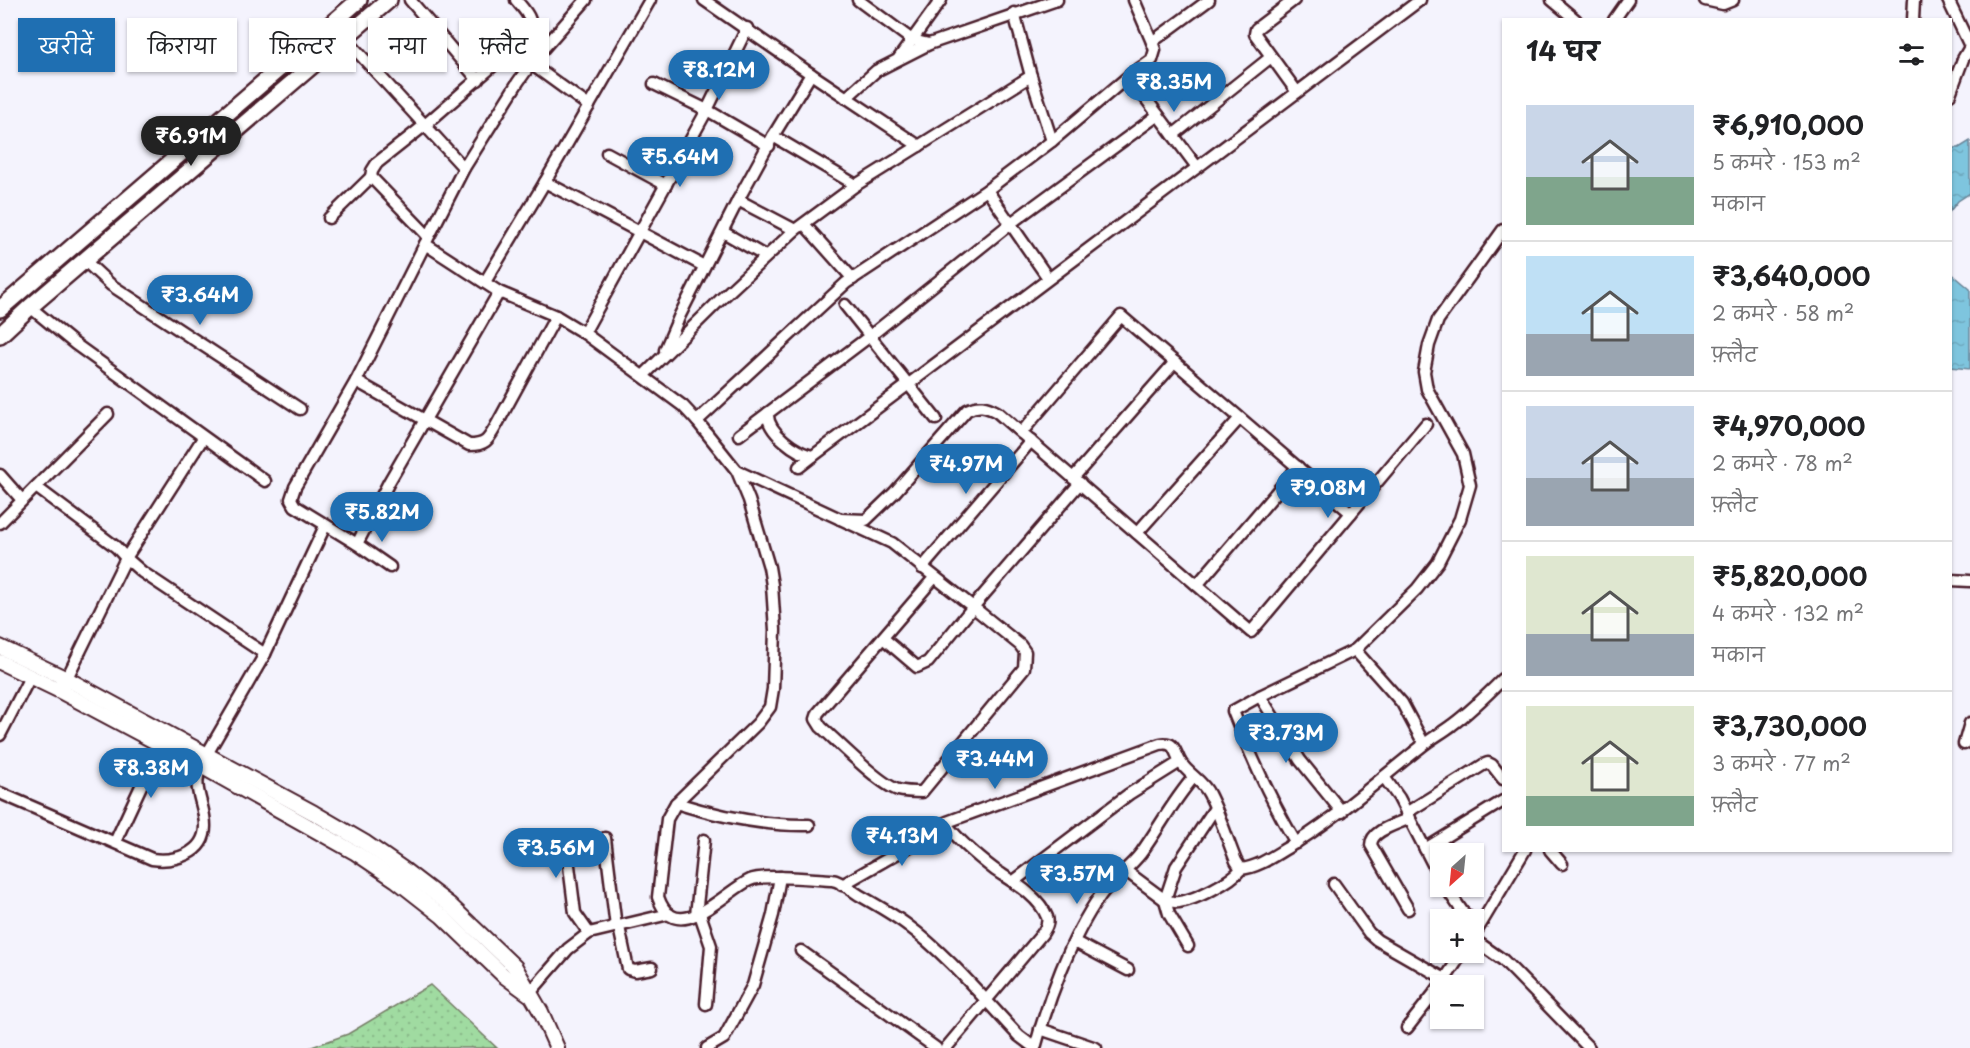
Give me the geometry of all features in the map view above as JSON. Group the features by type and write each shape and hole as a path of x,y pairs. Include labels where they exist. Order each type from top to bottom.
{"main road":[{"path":"0,309 360,0"},
{"path":"356,28 389,0"},
{"path":"0,335 304,72"}],"street":[{"path":"410,0 478,80"},
{"path":"329,218 371,177 377,163 425,125 526,37 531,25 530,17 516,0"},
{"path":"549,43 586,0"},
{"path":"485,282 650,0"},
{"path":"704,0 919,146"},
{"path":"858,0 912,40 929,44"},
{"path":"898,60 941,0"},
{"path":"846,98 876,71 929,44 1043,2 1057,0"},
{"path":"698,421 846,283 987,190 1152,60 1155,50 1134,0"},
{"path":"1152,42 1209,0"},
{"path":"1294,0 1256,29 1255,34 1297,92"},
{"path":"799,467 1420,0"},
{"path":"1552,0 1574,18"},
{"path":"1615,18 1628,0"},
{"path":"1706,0 1723,4 1733,0"},
{"path":"1913,18 1914,0"},
{"path":"1948,0 1970,47 1952,89"},
{"path":"1014,13 1052,141"},
{"path":"584,333 666,185 747,28"},
{"path":"356,51 464,168"},
{"path":"1173,135 1270,57"},
{"path":"390,567 357,543 325,526 295,506 291,499 295,487 356,381 464,168 526,72"},
{"path":"542,72 589,106"},
{"path":"663,356 680,315 738,200 811,74"},
{"path":"643,376 765,256 800,227 856,185 1031,76"},
{"path":"1129,76 1197,167"},
{"path":"654,84 856,185"},
{"path":"740,435 870,336 1011,223 1158,115"},
{"path":"608,153 666,185"},
{"path":"371,177 426,240 499,292 556,316 584,333 683,406 698,421 737,471 749,500 769,567 772,585 775,630 773,689 770,707 750,731 676,802 667,819 658,897 662,908 669,914 681,919 698,914 751,879 780,877 835,880 906,924 987,1001 1019,1036 1035,1048 1040,1029 1088,915 1102,894 1142,852 1176,798 1192,778"},
{"path":"545,182 704,266"},
{"path":"987,190 1048,278"},
{"path":"738,200 800,227 853,279"},
{"path":"1296,843 1264,784 1233,711 1355,650 1417,589 1438,562 1460,519 1470,485 1463,454 1427,389 1424,372 1429,345 1438,320 1502,231"},
{"path":"723,232 765,256"},
{"path":"84,260 111,285 300,409"},
{"path":"357,543 389,482 499,292"},
{"path":"845,305 936,419"},
{"path":"30,307 75,344 265,481"},
{"path":"680,315 686,334"},
{"path":"356,381 469,445 479,445 487,441 556,316"},
{"path":"1022,433 1121,316 1351,513"},
{"path":"883,638 917,667 927,662 1175,362"},
{"path":"840,519 866,520 894,493 967,410 975,405 990,408 1022,433 1251,632 1426,424"},
{"path":"768,413 768,418 783,439 796,450 813,456"},
{"path":"0,523 108,414"},
{"path":"1137,534 1240,418"},
{"path":"64,685 126,558 203,438"},
{"path":"922,568 1031,441"},
{"path":"1197,585 1298,467"},
{"path":"737,471 892,543 1020,645 1025,652 1024,668 922,792 896,789 817,723 818,713 934,578"},
{"path":"0,475 22,500"},
{"path":"36,487 116,547 142,572 265,654"},
{"path":"0,793 152,859 162,860 187,855 195,850 205,825 196,784 204,760 265,654 325,526"},
{"path":"1952,580 1970,581"},
{"path":"0,647 160,745 204,760"},
{"path":"1355,650 1402,703 1424,744"},
{"path":"0,662 30,677 64,685 204,760 314,813 364,842 403,869 450,905 514,967 523,978 557,1048"},
{"path":"0,735 30,677"},
{"path":"1126,871 1165,900 1176,903 1186,901 1235,876 1241,869 1250,868 1296,843 1341,812 1424,744 1455,723 1502,679"},
{"path":"1260,696 1300,760 1341,812"},
{"path":"1964,744 1970,723"},
{"path":"843,885 952,820 1034,792 1160,744 1170,743 1192,778 1201,783 1209,793 1241,869"},
{"path":"115,842 160,745"},
{"path":"1014,881 1129,794 1180,762"},
{"path":"1408,909 1371,845 1373,836 1482,765 1488,763 1492,765 1502,778"},
{"path":"1384,777 1399,798 1430,859"},
{"path":"676,802 713,813 778,826 808,825"},
{"path":"1425,849 1502,802"},
{"path":"1188,946 1168,914 1165,900 1176,867 1215,808"},
{"path":"946,1048 1047,927 1048,918 1040,905 1014,881 979,857 947,825"},
{"path":"605,838 617,927 628,969 635,971 652,968"},
{"path":"704,840 698,914 711,946 706,1004"},
{"path":"566,842 575,913 589,933"},
{"path":"1484,909 1523,852"},
{"path":"1552,852 1562,864"},
{"path":"707,1048 724,1038 753,985 773,915 780,877"},
{"path":"1334,884 1369,933 1430,975"},
{"path":"529,994 568,949 589,933 669,914"},
{"path":"1075,942 1128,970"},
{"path":"1484,946 1503,960 1589,1048"},
{"path":"801,951 936,1048"},
{"path":"1407,1028 1430,998"},
{"path":"1040,1029 1096,1048"}],"green space":[{"path":"430,985 497,1048 309,1048 348,1034"}],"water":[{"path":"1970,141 1970,193 1952,208 1952,148 1959,148"},
{"path":"1952,274 1970,289 1970,369 1952,367"}]}
